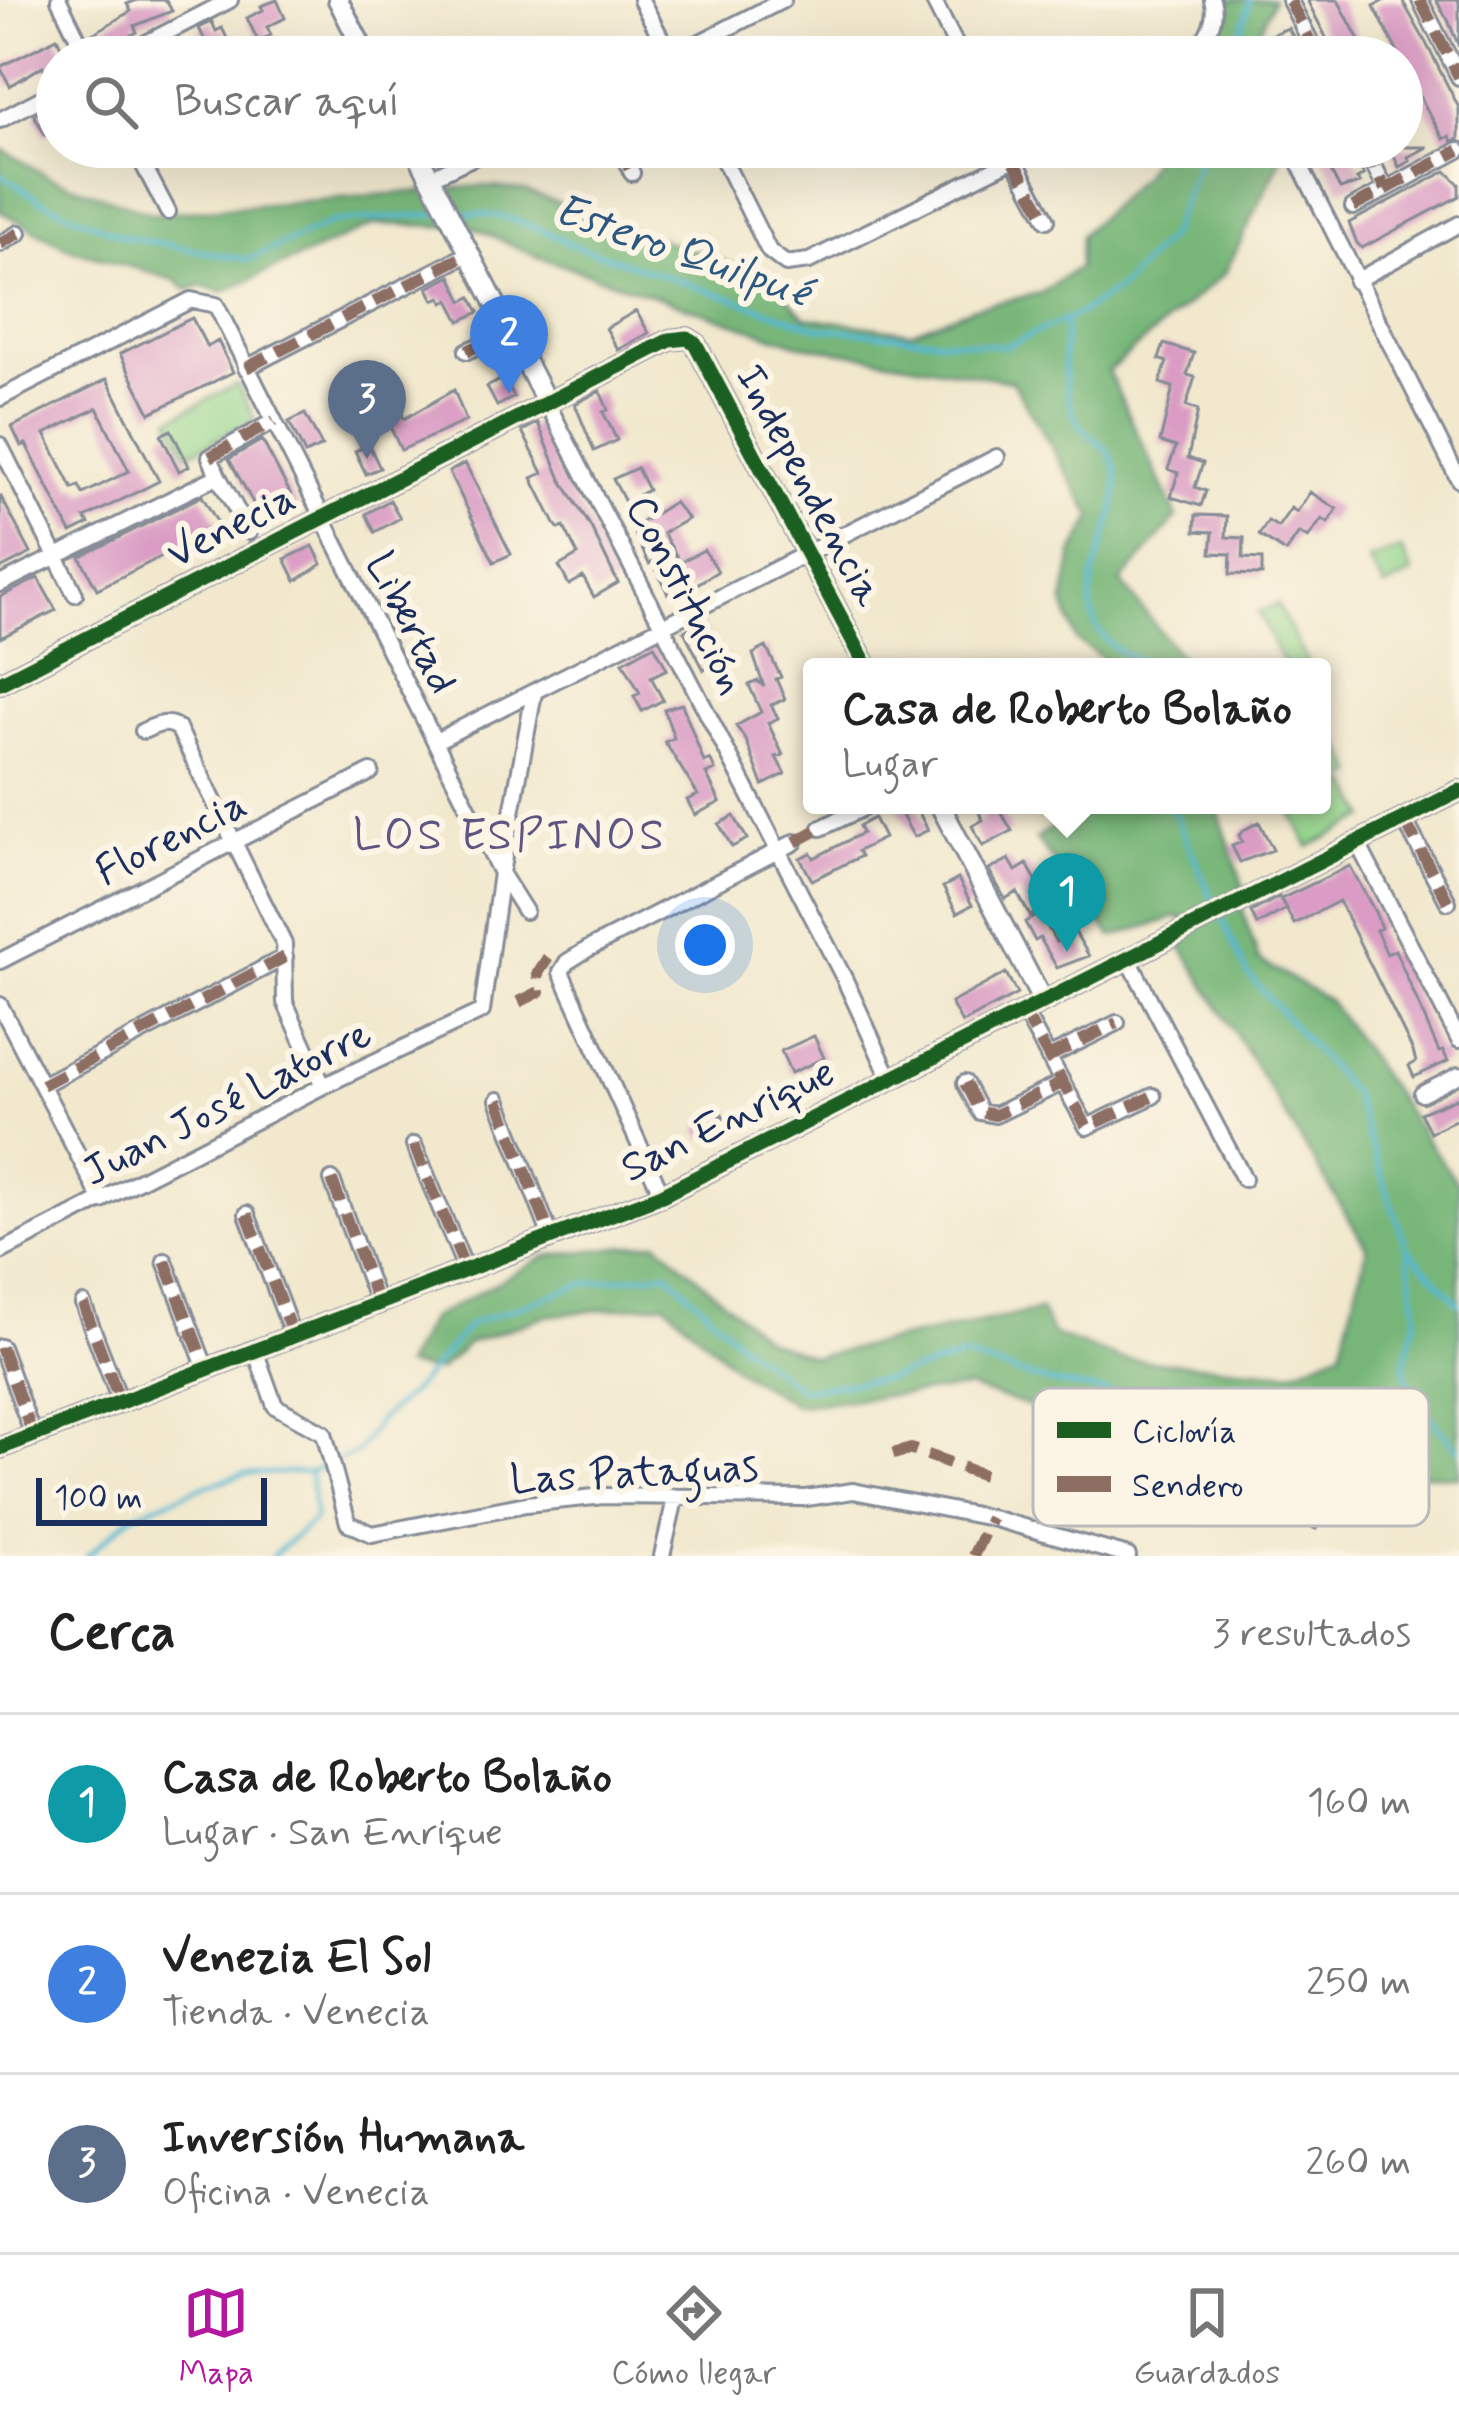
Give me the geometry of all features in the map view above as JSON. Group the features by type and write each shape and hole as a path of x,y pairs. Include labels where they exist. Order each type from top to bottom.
{"street":[{"path":"58,0 76,36"},
{"path":"160,36 230,0"},
{"path":"338,0 356,36"},
{"path":"641,0 660,36"},
{"path":"712,36 783,0"},
{"path":"933,0 951,36"},
{"path":"1420,0 1459,77"},
{"path":"1290,1 1308,36"},
{"path":"1205,36 1213,3"},
{"path":"0,120 36,101"},
{"path":"1353,207 1459,150"},
{"path":"145,168 168,212"},
{"name":"Constitución","path":"424,168 665,627 890,1078"},
{"path":"432,183 458,168"},
{"path":"630,168 632,172"},
{"path":"728,168 769,251 786,264 808,261 982,168"},
{"path":"1018,168 1047,220"},
{"path":"1301,168 1459,480"},
{"path":"1375,168 1386,189"},
{"path":"1356,280 1459,224"},
{"path":"0,244 19,233"},
{"path":"246,368 469,254"},
{"name":"Libertad","path":"0,398 190,300 216,305 501,873 525,911"},
{"path":"466,351 510,332"},
{"name":"Venecia","path":"0,682 546,401 670,340 687,338"},
{"name":"Independencia","path":"687,338 695,343 862,658"},
{"path":"249,532 210,457 274,422"},
{"path":"0,446 75,594"},
{"path":"436,741 997,457"},
{"path":"0,584 218,476"},
{"path":"501,873 534,693"},
{"path":"143,731 161,723 178,728 284,944 285,1002 323,1086"},
{"name":"Florencia","path":"0,961 371,772"},
{"name":"San Enrique","path":"0,1448 662,1195 1459,791"},
{"path":"821,828 851,814"},
{"path":"945,814 1042,1000"},
{"path":"1404,819 1448,902"},
{"path":"662,1195 561,972 567,962 606,940 795,842"},
{"path":"1357,842 1459,1040"},
{"name":"Juan José Latorre","path":"0,1252 323,1086 482,1011 501,873"},
{"path":"42,1085 285,957"},
{"path":"1128,958 1244,1179"},
{"path":"0,1005 102,1201"},
{"path":"1023,1010 1088,1127 1154,1096"},
{"path":"1048,1057 1117,1023"},
{"path":"1422,1094 1459,1075"},
{"path":"965,1082 980,1112 995,1115 1062,1083"},
{"path":"498,1100 551,1237"},
{"path":"414,1145 466,1270"},
{"path":"332,1180 378,1304"},
{"path":"247,1214 293,1336"},
{"path":"165,1261 206,1369"},
{"path":"83,1304 120,1401"},
{"path":"1,1347 33,1435"},
{"name":"Las Pataguas","path":"256,1350 275,1406 324,1433 348,1523 372,1534 526,1504 604,1496 806,1498 853,1490 991,1518 1128,1556"},
{"path":"662,1556 675,1499"}],"green space":[{"path":"1228,0 1273,0 1258,36 1213,36"},
{"path":"0,148 49,177 153,214 482,186 523,190 772,279 805,317 910,332 975,307 1041,293 1079,267 1081,235 1147,168 1277,168 1225,273 1108,371 1177,517 1121,582 1181,658 1102,658 1076,640 1064,603 1073,554 1093,517 1012,381 797,344 533,255 473,227 376,224 222,292 202,285 187,290 175,280 68,248 0,211"},
{"path":"237,384 255,419 188,454 170,419"},
{"path":"1401,549 1413,573 1385,588 1368,560"},
{"path":"1277,604 1304,658 1280,658 1258,613"},
{"path":"1331,727 1356,774 1331,787"},
{"path":"1350,784 1367,817 1309,847 1292,814 1331,814 1331,794"},
{"path":"1072,814 1219,814 1243,885 1243,912 1259,960 1329,1001 1459,1186 1459,1477 1429,1474 1429,1388 1033,1388 1033,1407 969,1388 795,1405 739,1371 665,1303 544,1316 469,1343 438,1371 404,1366 430,1319 546,1256 658,1242 767,1340 814,1357 1040,1310 1053,1335 1120,1359 1291,1372 1341,1350 1367,1248 1180,944 1186,937 1181,916 1112,937 1036,839"}],"building":[{"path":"166,0 172,11 134,26 137,32 129,36 89,36 131,11 127,4"},
{"path":"277,0 285,18 267,27 269,36 256,36 247,18 263,10 261,6"},
{"path":"1307,0 1338,0 1357,36 1325,36"},
{"path":"1402,0 1422,36 1389,36 1374,6"},
{"path":"1436,0 1459,0 1459,47 1448,20"},
{"path":"212,22 226,36 203,36 199,28"},
{"path":"1288,28 1293,36 1268,36"},
{"path":"1423,38 1459,108 1459,139 1444,139 1427,110"},
{"path":"36,49 36,70 10,86 0,67"},
{"path":"1329,168 1360,168 1364,175 1357,179 1360,183 1340,189"},
{"path":"1446,171 1459,184 1459,196 1362,248 1357,243 1349,223"},
{"path":"451,276 463,301 471,297 479,312 460,321 449,300 434,300 428,288"},
{"path":"636,311 649,333 618,350 606,328"},
{"path":"192,318 207,347 218,341 233,372 150,413 120,354"},
{"path":"1164,344 1194,353 1187,375 1195,377 1186,406 1198,410 1188,458 1203,463 1195,487 1206,491 1201,506 1171,497 1178,473 1168,469 1176,447 1160,442 1173,387 1160,383 1167,362 1159,359"},
{"path":"504,378 514,397 497,406 487,387"},
{"path":"107,379 159,481 85,518 89,524 71,533 26,444 21,446 12,427","holes":["97,408 129,471 83,494 79,486 73,489 45,434"]},
{"path":"454,390 466,421 401,450 388,422 402,414 404,419"},
{"path":"600,391 608,410 603,412 617,440 594,451 575,404"},
{"path":"305,414 322,446 305,454 289,422"},
{"path":"538,423 561,479 618,583 594,597 583,577 569,585 559,566 578,555 564,527 555,524 532,478 543,473 522,431"},
{"path":"171,430 189,466 179,471 161,435"},
{"path":"262,440 298,508 265,525 229,459"},
{"path":"369,445 380,468 366,474 355,451"},
{"path":"465,463 511,554 494,562 449,472"},
{"path":"637,468 648,490 625,502 613,479"},
{"path":"1310,492 1337,509 1328,523 1322,519 1308,538 1299,533 1286,552 1259,535 1268,521 1278,527 1291,508 1297,512"},
{"path":"0,495 31,553 0,569"},
{"path":"202,496 220,527 97,589 80,557"},
{"path":"390,500 400,518 375,532 366,514"},
{"path":"674,502 688,519 663,533 680,562 704,550 718,571 676,597 673,591 668,594 632,528"},
{"path":"1196,515 1227,516 1226,537 1244,538 1243,558 1262,559 1262,575 1230,574 1231,554 1211,553 1213,532 1195,531"},
{"path":"313,546 322,564 296,581 285,559"},
{"path":"38,578 56,610 0,638 0,597"},
{"path":"700,622 720,663 704,670 684,631"},
{"path":"654,645 667,669 651,677 663,700 642,711 634,696 640,693 623,662"},
{"path":"766,647 781,677 776,679 785,699 771,705 778,718 768,723 783,755 776,757 785,774 763,785 736,726 761,712 749,685 758,681 764,687 753,654"},
{"path":"682,704 704,762 710,759 715,770 706,774 720,802 695,815 687,800 698,795 665,742 674,738 664,709"},
{"path":"901,814 920,814 928,830 914,837"},
{"path":"980,814 1002,814 1012,831 983,846 972,826 983,820"},
{"path":"734,816 747,839 732,847 719,824"},
{"path":"874,818 884,838 858,851 861,856 812,880 800,858 811,853 814,858 862,833 859,826"},
{"path":"1259,822 1273,850 1240,862 1232,846 1242,842 1239,835 1244,830"},
{"path":"1009,859 1016,871 1027,864 1042,891 1055,884 1062,898 1030,916 1017,892 1005,899 989,870"},
{"path":"1350,866 1375,912 1381,928 1376,930 1387,954 1395,950 1439,1052 1448,1061 1414,1077 1409,1066 1416,1062 1413,1051 1339,901 1294,924 1281,899"},
{"path":"958,879 972,905 957,913 943,887"},
{"path":"1279,897 1286,909 1257,925 1251,912"},
{"path":"1040,914 1056,942 1075,932 1089,956 1057,968 1025,922"},
{"path":"1006,973 1017,994 962,1023 951,1003"},
{"path":"814,1036 824,1058 791,1073 781,1051"},
{"path":"1459,1097 1459,1118 1430,1132 1420,1113"},
{"path":"722,1114 728,1125 704,1138 698,1128"}],"waterway":[{"name":"Estero Quilpué","path":"1240,36 1250,0"},
{"name":"Estero Quilpué","path":"454,214 514,220 570,244 820,328 1005,346 1077,315 1121,287 1169,236 1196,168"},
{"name":"Estero Quilpué","path":"0,174 40,200 125,237 248,260 333,222 442,214"},
{"path":"1065,322 1064,373 1072,410 1081,427 1111,456 1117,479 1091,606 1098,629 1116,649 1136,658"},
{"path":"1175,814 1217,909"},
{"path":"1222,919 1247,973 1353,1094 1407,1248 1417,1314 1404,1366 1410,1388"},
{"path":"1410,1251 1459,1304"},
{"path":"340,1459 357,1453 378,1421 412,1392 470,1324 583,1284 667,1272 743,1346 801,1389 886,1379 964,1357 1046,1382 1084,1388"},
{"path":"1429,1415 1459,1450"},
{"path":"87,1556 131,1516 193,1490 243,1474 309,1472 326,1466"},
{"path":"272,1556 315,1519 310,1474"}],"marked path":[{"path":"1420,0 1459,77"},
{"path":"1290,1 1308,36"},
{"path":"1353,207 1459,150"},
{"path":"630,168 632,173"},
{"path":"1018,168 1047,220"},
{"path":"1375,168 1386,189"},
{"path":"0,244 19,233"},
{"path":"246,368 468,254"},
{"path":"467,351 510,332"},
{"path":"210,457 274,421"},
{"path":"1404,819 1448,902"},
{"path":"795,842 821,828"},
{"path":"519,1002 539,992 538,973 549,956 557,956"},
{"path":"42,1085 285,957"},
{"path":"1023,1010 1087,1127 1153,1096"},
{"path":"1048,1057 1117,1023"},
{"path":"965,1083 980,1112 995,1115 1062,1083"},
{"path":"498,1100 551,1237"},
{"path":"414,1145 466,1270"},
{"path":"332,1180 378,1304"},
{"path":"247,1214 293,1336"},
{"path":"165,1261 206,1369"},
{"path":"83,1304 120,1401"},
{"path":"1,1347 33,1435"},
{"path":"893,1454 911,1449 986,1476"},
{"path":"973,1556 991,1518"}],"cycle path":[{"path":"0,683 670,340 687,338 695,343 862,658"},
{"path":"0,1448 662,1195 1459,791"}],"place":[{"name":"Venezia El Sol","path":"509,394"},
{"name":"Inversión Humana","path":"367,459"},
{"name":"Casa de Roberto Bolaño","path":"1067,952"}],"district":[{"name":"LOS ESPINOS","path":"510,833"}]}
